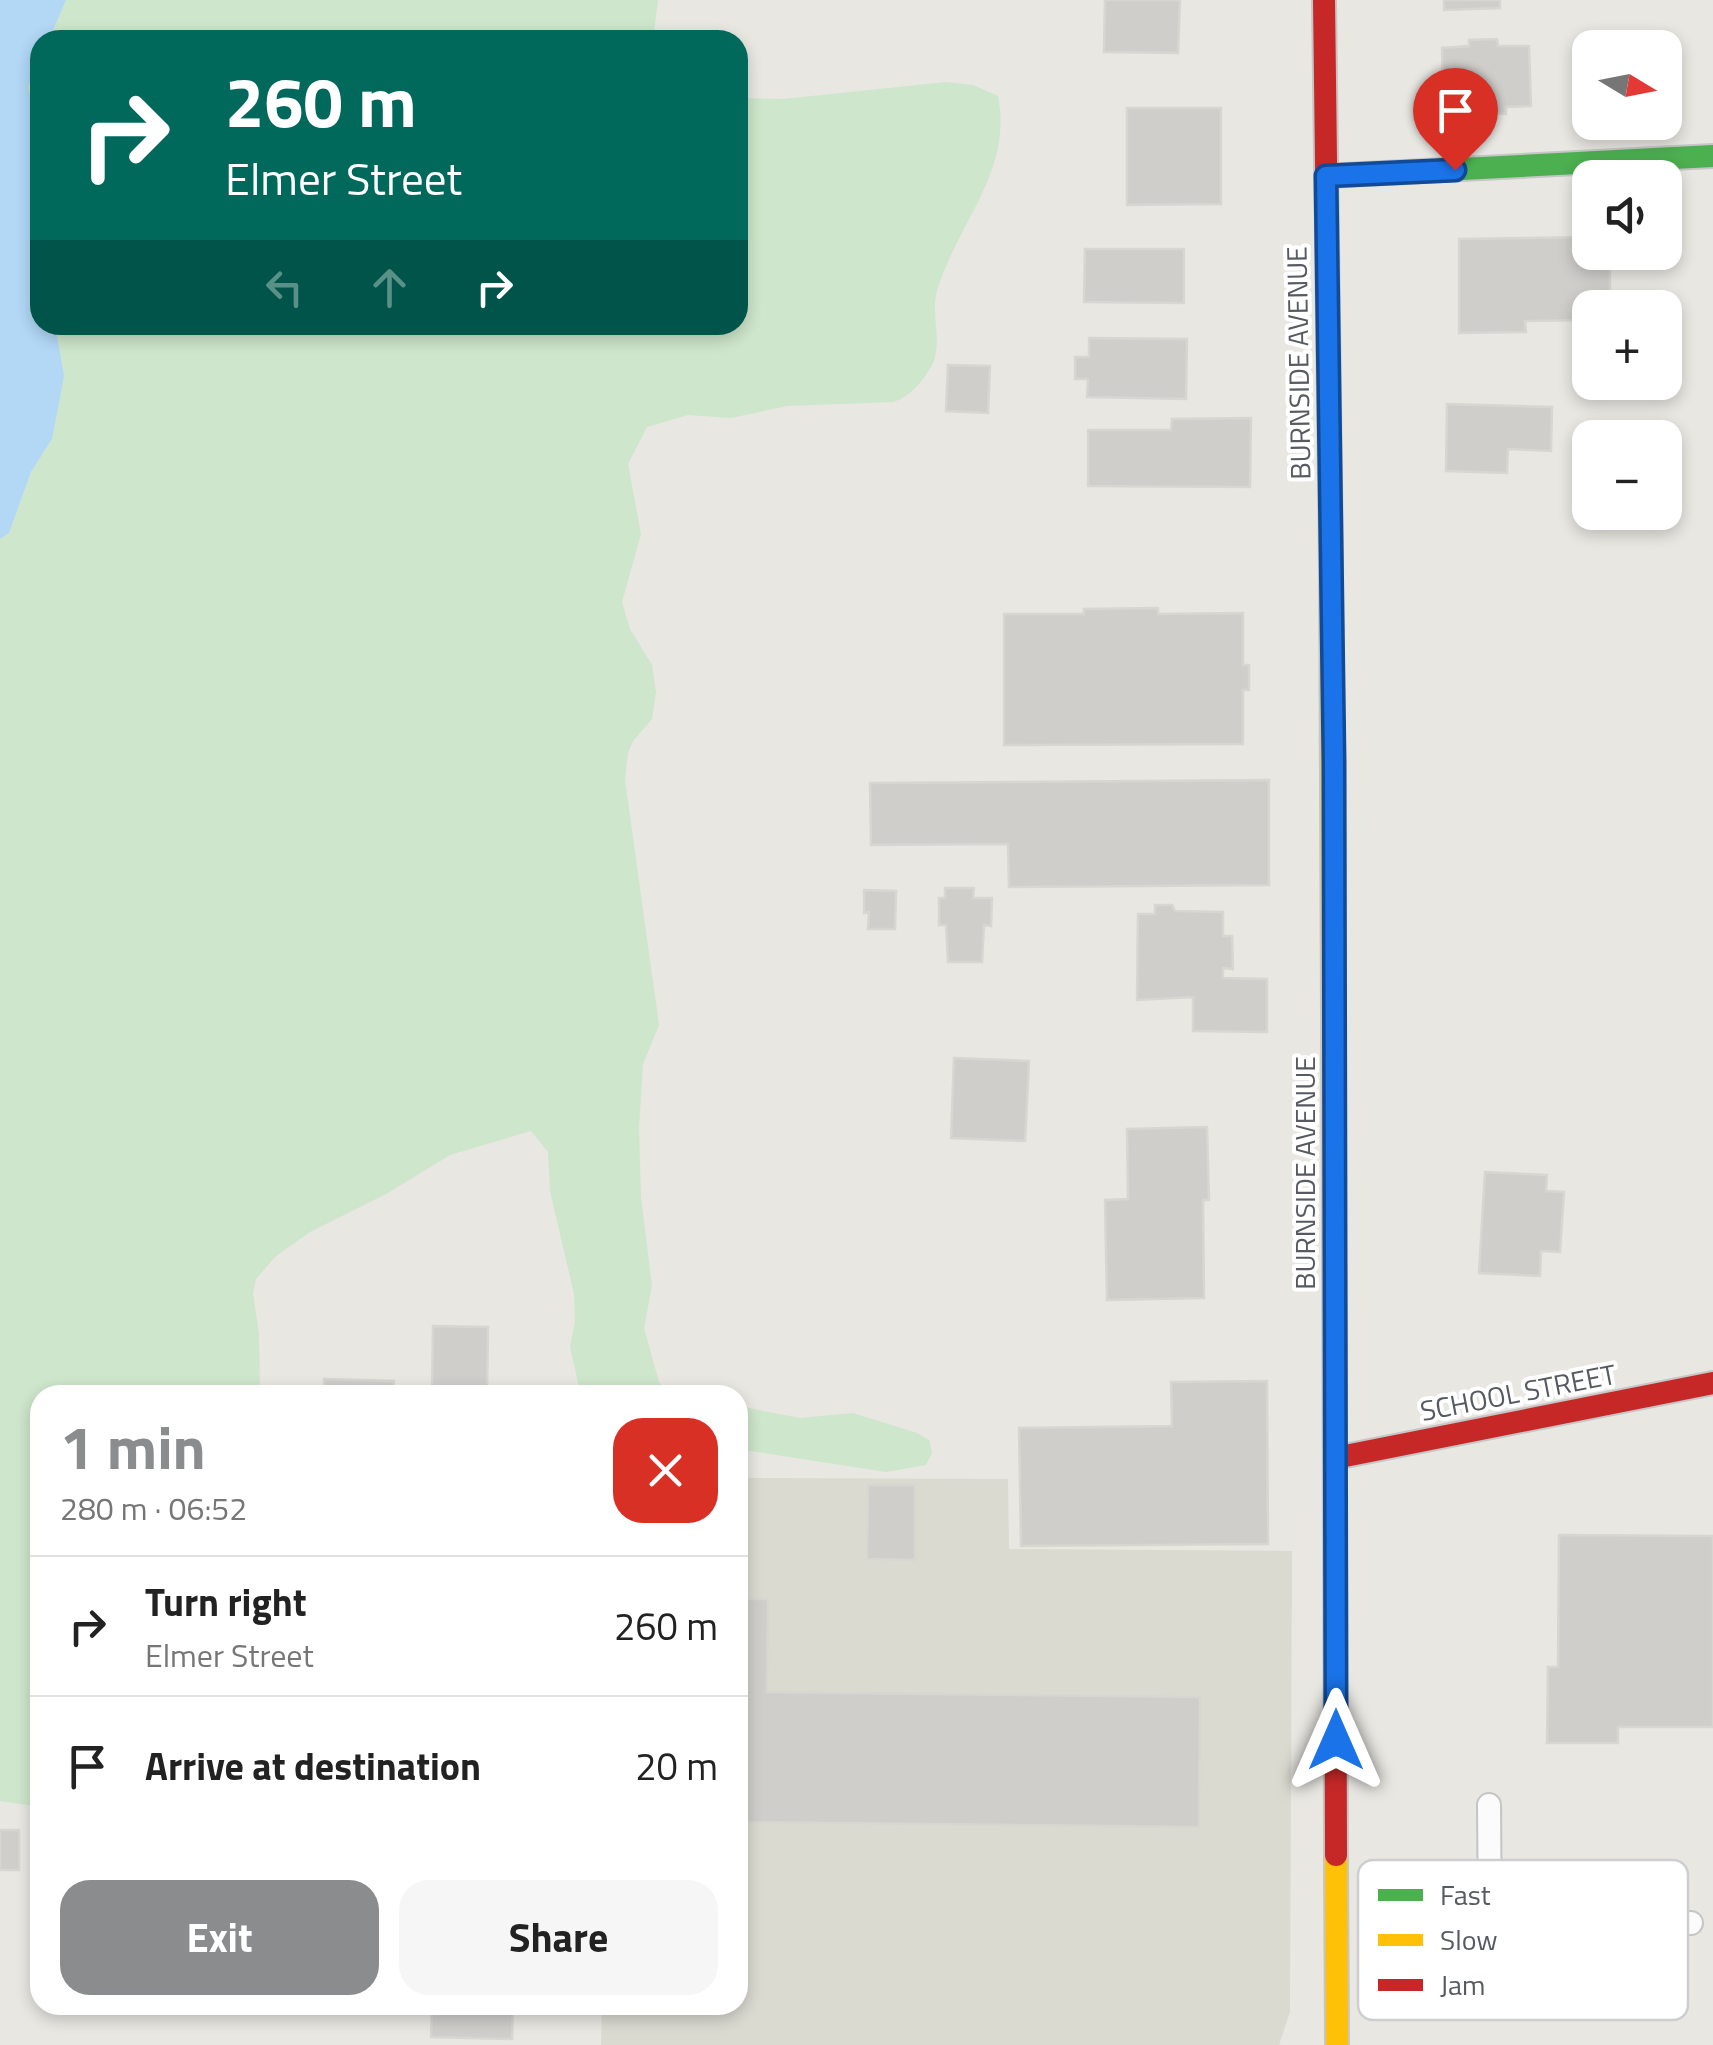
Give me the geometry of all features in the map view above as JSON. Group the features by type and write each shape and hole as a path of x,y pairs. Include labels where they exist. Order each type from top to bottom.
{"main road":[{"name":"BURNSIDE AVENUE","path":"1324,0 1334,762 1338,2045"},
{"path":"1326,176 1713,156"},
{"name":"SCHOOL STREET","path":"1335,1458 1713,1384"}],"lane":[{"path":"1489,1805 1489,1860"}],"shaded area":[{"path":"748,1478 1008,1479 1009,1549 1292,1551 1290,2012 1279,2045 601,2045 602,2015 748,2015"}],"green space":[{"path":"66,0 658,0 654,30 53,30"},
{"path":"946,82 973,85 998,96 1001,123 991,173 937,291 935,358 920,383 905,397 893,402 787,406 731,418 688,415 647,427 628,464 641,534 622,602 630,629 652,665 656,692 652,719 628,753 625,780 659,1025 643,1064 639,1127 641,1197 652,1286 644,1328 662,1385 579,1385 570,1347 575,1321 574,1294 550,1191 548,1152 531,1131 450,1155 388,1193 310,1232 276,1256 256,1279 253,1293 260,1385 30,1385 30,1806 0,1801 0,539 9,533 31,472 52,439 55,335 748,335 748,98 783,99"},
{"path":"748,1408 800,1418 853,1413 929,1440 932,1453 926,1465 886,1472 748,1451"}],"water":[{"path":"0,0 66,0 53,30 30,30 28,87 30,335 57,335 64,376 52,439 31,472 9,533 0,539"}],"building":[{"path":"1105,0 1180,0 1178,53 1104,52"},
{"path":"1444,0 1500,0 1500,8 1444,10"},
{"path":"1497,39 1498,46 1529,46 1531,106 1506,107 1506,114 1443,112 1442,48 1469,46 1469,40"},
{"path":"1127,108 1221,108 1221,204 1127,205"},
{"path":"1572,237 1572,270 1610,270 1610,290 1572,290 1572,320 1525,321 1526,332 1459,333 1459,239"},
{"path":"1085,249 1184,249 1184,303 1084,302"},
{"path":"1089,338 1187,339 1186,399 1087,397 1088,379 1075,379 1075,357 1089,357"},
{"path":"948,365 990,366 988,413 946,411"},
{"path":"1447,404 1552,407 1551,451 1508,449 1507,473 1446,471"},
{"path":"1251,418 1250,487 1088,486 1088,430 1171,430 1172,419"},
{"path":"1158,608 1158,614 1243,613 1243,665 1249,665 1249,690 1243,690 1243,744 1004,745 1004,614 1084,614 1084,609"},
{"path":"1269,780 1269,885 1009,887 1008,844 871,845 870,783"},
{"path":"945,888 974,888 973,898 992,898 991,926 984,925 982,962 948,962 946,925 939,925 939,898 945,898"},
{"path":"864,890 896,891 895,929 868,929"},
{"path":"1155,905 1172,905 1175,911 1223,912 1223,936 1232,936 1233,969 1223,968 1223,978 1267,979 1267,1032 1193,1031 1193,997 1137,1000 1138,914 1155,914"},
{"path":"954,1058 1029,1061 1025,1141 951,1138"},
{"path":"1207,1127 1209,1200 1203,1200 1204,1298 1107,1300 1105,1200 1128,1199 1127,1129"},
{"path":"1485,1172 1547,1175 1546,1191 1564,1192 1560,1252 1541,1251 1540,1276 1479,1273"},
{"path":"433,1326 488,1327 487,1385 432,1385"},
{"path":"324,1379 394,1381 394,1385 324,1385"},
{"path":"1267,1381 1268,1544 1021,1546 1019,1428 1172,1426 1171,1382"},
{"path":"868,1485 915,1485 915,1560 867,1559"},
{"path":"1559,1535 1713,1536 1713,1727 1618,1727 1618,1743 1547,1743 1548,1667 1558,1667"},
{"path":"748,1599 768,1599 767,1692 1200,1697 1199,1827 748,1822"},
{"path":"0,1830 19,1830 19,1870 0,1870"},
{"path":"432,2015 513,2015 512,2039 431,2037"}],"traffic: fast":[{"path":"1326,176 1713,156"}],"traffic: slow":[{"path":"1331,562 1334,1237"},
{"path":"1336,1855 1337,2045"}],"traffic: jam":[{"path":"1324,0 1331,562"},
{"path":"1334,1237 1336,1855"},
{"path":"1335,1458 1713,1383"}],"route":[{"path":"1336,1740 1334,762 1326,176 1455,170"}]}
